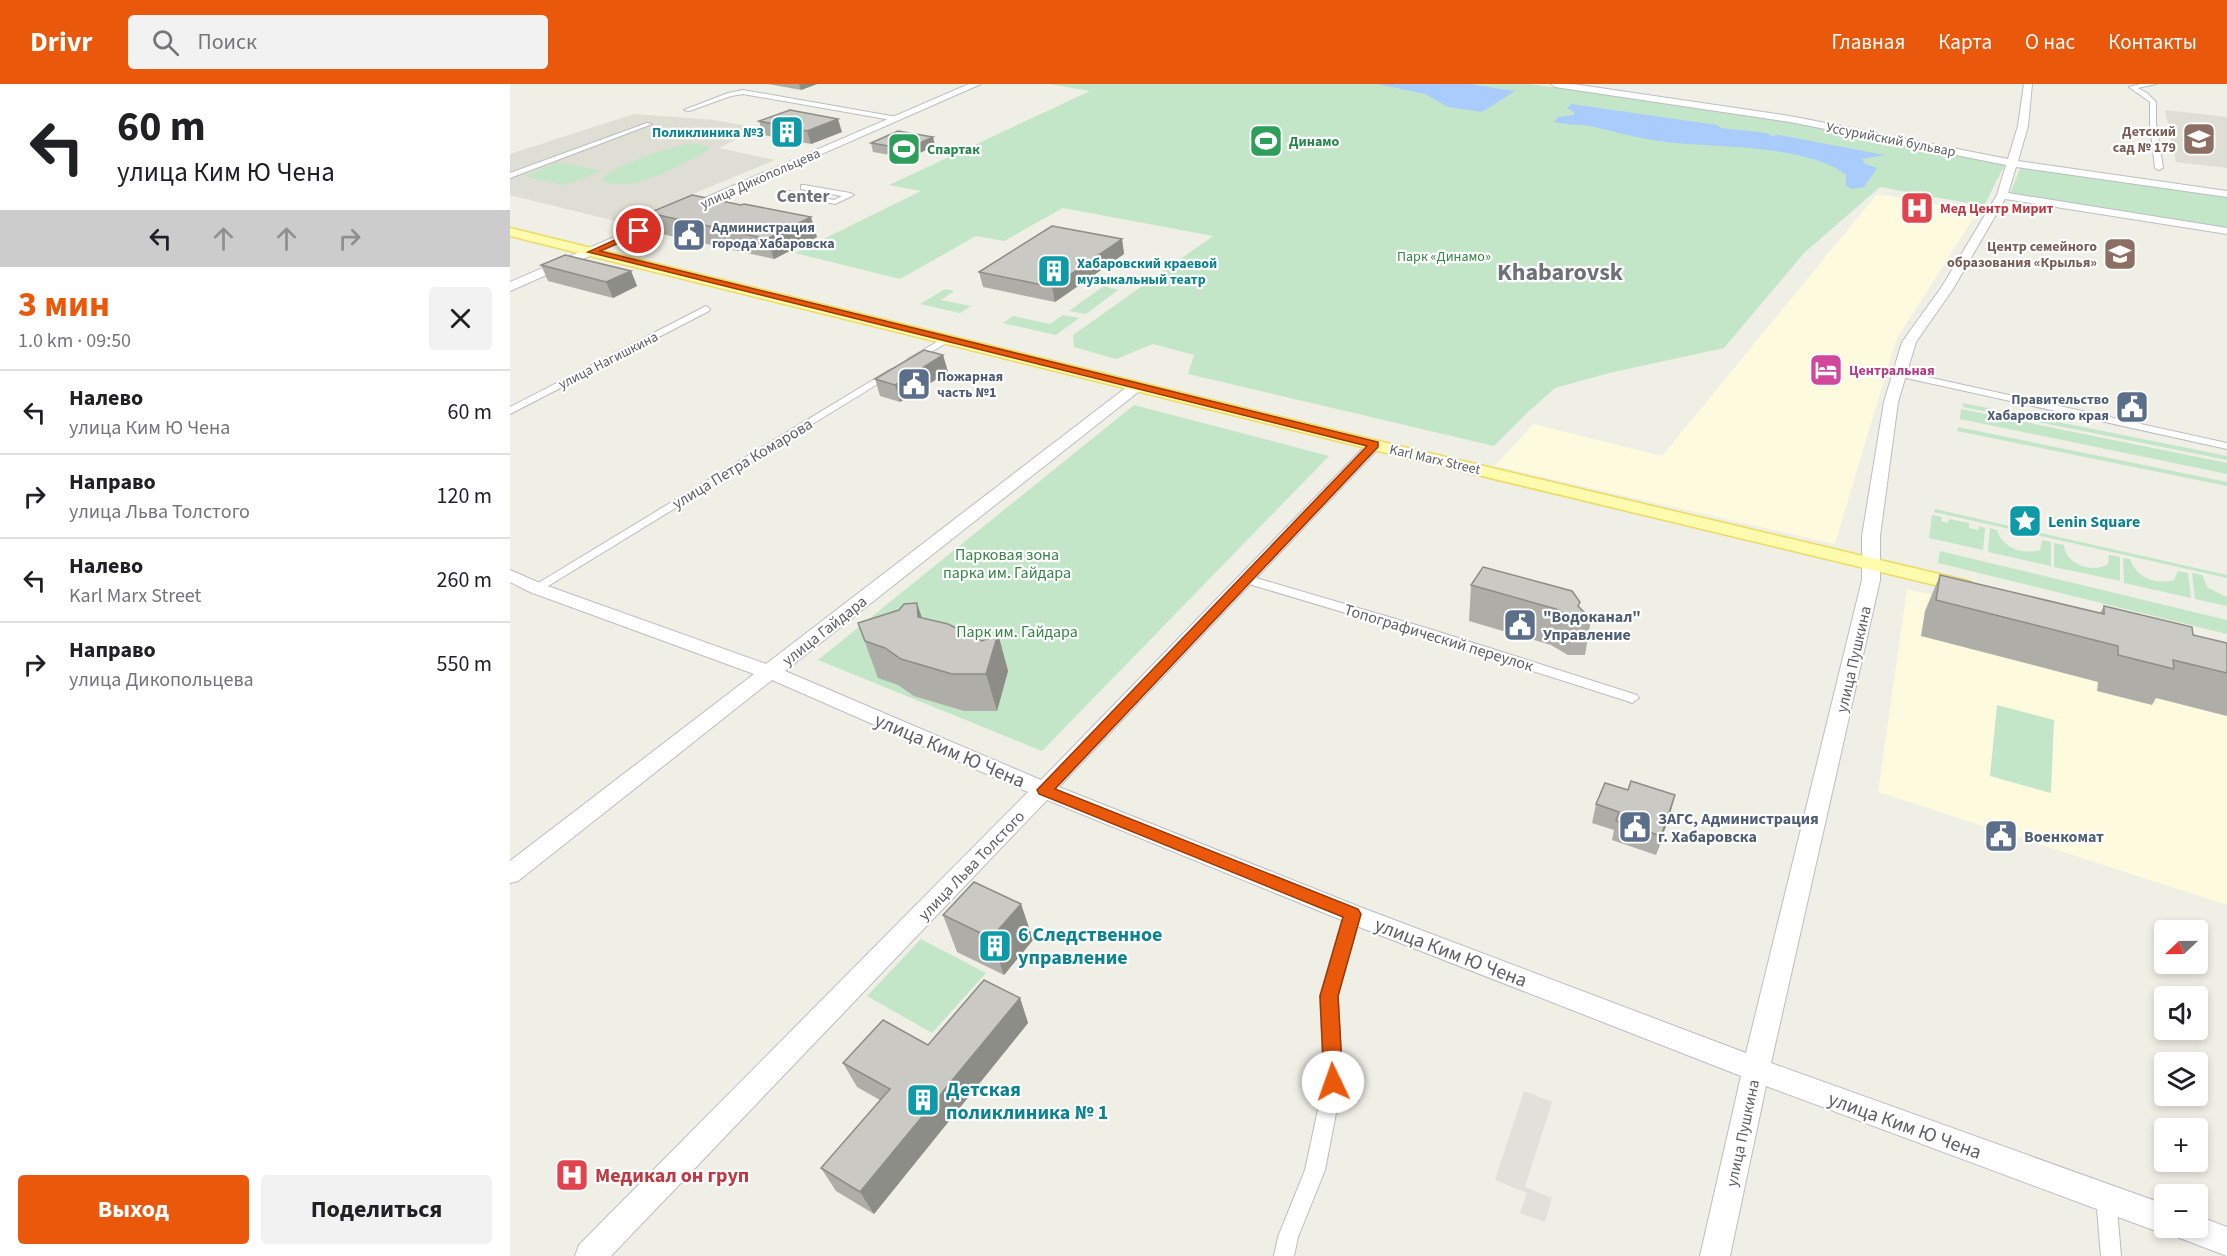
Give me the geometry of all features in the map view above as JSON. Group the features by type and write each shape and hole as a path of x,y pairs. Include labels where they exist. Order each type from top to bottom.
{"main road":[{"name":"Karl Marx Street","path":"510,232 1374,445 1978,589"}],"street":[{"name":"улица Дикопольцева","path":"510,287 977,84"},
{"name":"Уссурийский бульвар","path":"1555,84 1790,118 2013,163 2227,194"},
{"name":"улица Пушкина","path":"1715,1256 1756,1069 1871,580 1871,536 1891,402 1909,342 1947,289 2002,195 2023,126 2028,84"},
{"path":"2153,84 2132,87 2145,94 2153,102 2153,123 2159,168"},
{"path":"687,110 730,94 743,92 897,119"},
{"path":"510,176 649,124"},
{"path":"784,192 835,202 848,196 799,186"},
{"path":"806,196 821,190"},
{"path":"2002,195 2227,231"},
{"name":"улица Нагишкина","path":"510,411 706,309"},
{"name":"улица Петра Комарова","path":"536,588 947,339"},
{"path":"1900,374 2227,446"},
{"name":"улица Гайдара","path":"510,874 1137,386"},
{"name":"улица Льва Толстого","path":"590,1256 1044,790 1374,445"},
{"name":"улица Ким Ю Чена","path":"510,575 536,588 770,672 1044,790 1352,914 1756,1069 2154,1215"},
{"name":"Топографический переулок","path":"1246,579 1428,633 1632,698"},
{"path":"1284,1256 1288,1237 1315,1170 1333,1082 1329,996 1352,914"},
{"path":"2106,1197 2111,1256"},
{"path":"2208,1235 2227,1242"}],"shaded area":[{"name":"Детский сад № 179","path":"2165,110 2227,117 2227,168 2176,162"},
{"path":"634,114 714,120 759,128 719,148 775,160 623,223 510,195 510,154"},
{"path":"1877,194 1978,211 1896,340 1835,544 1495,466 1533,424 1662,456"},
{"path":"1907,589 2227,664 2227,905 1878,792"},
{"path":"1524,1091 1552,1102 1525,1187 1552,1198 1545,1222 1520,1213 1527,1193 1495,1180"}],"green space":[{"name":"Парк «Динамо»","path":"1049,84 1530,84 1789,121 2005,164 1984,206 1880,187 1804,253 1724,348 1609,373 1555,388 1494,446 1188,374 1194,355 1153,344 1116,359 1074,347 1073,335 1213,236 1063,208 1004,241 976,236 900,279 795,253 921,191 889,185 1090,91"},
{"path":"693,143 709,148 702,154 655,177 629,184 604,182 603,179 609,174 631,162"},
{"path":"559,162 601,171 565,185 523,176"},
{"path":"2021,166 2227,196 2227,228 2010,194"},
{"path":"1104,286 1118,290 1086,314 1069,311"},
{"path":"945,289 954,291 941,300 971,306 960,313 920,304"},
{"path":"1063,315 1079,318 1056,335 1003,323 1013,316 1050,324"},
{"path":"1963,403 2227,456 2227,460 1963,407"},
{"name":"Парк им. Гайдара","path":"1134,405 1329,456 1042,751 818,660"},
{"path":"1961,409 2227,463 2227,474 1960,419"},
{"path":"1958,427 2227,482 2227,486 1957,431"},
{"path":"1935,509 2227,575 2227,578 1934,512"},
{"path":"1932,515 1942,517 1941,521 1948,523 1949,519 1969,523 1969,528 1978,530 1979,526 1985,528 1983,550 1929,538"},
{"path":"1990,528 1997,530 2008,546 2020,551 2040,550 2042,540 2051,542 2051,566 1988,552"},
{"path":"2054,543 2064,545 2066,552 2074,562 2088,567 2102,567 2108,564 2109,555 2120,557 2120,581 2054,567"},
{"path":"1940,551 2227,620 2227,634 1938,563"},
{"path":"2123,558 2130,559 2137,571 2154,581 2174,580 2178,571 2188,573 2191,598 2124,583"},
{"path":"2192,573 2202,575 2208,588 2227,597 2227,606 2195,599"},
{"path":"1997,705 2054,720 2051,793 1990,776"},
{"path":"921,939 986,973 932,1033 867,996"}],"water":[{"path":"1377,84 1469,84 1515,91 1482,112 1448,107 1425,94"},
{"path":"1571,104 1767,133 1771,136 1779,135 1885,155 1862,159 1865,164 1877,168 1864,187 1852,189 1846,186 1846,175 1829,165 1808,158 1760,149 1657,141 1590,126 1554,122 1558,117 1574,115 1574,112 1567,108"}],"building":[{"path":"790,110 838,119 807,131 759,121"},
{"path":"898,131 933,137 906,149 871,143"},
{"path":"692,195 811,217 767,239 649,213"},
{"path":"1052,226 1122,239 1052,287 979,272"},
{"path":"565,255 631,271 606,282 541,265"},
{"path":"924,350 943,355 895,385 875,379"},
{"path":"1483,567 1572,591 1580,602 1578,606 1591,619 1574,619 1556,609 1471,585"},
{"path":"1940,575 2104,614 2104,606 2192,627 2193,635 2227,643 2227,673 2173,660 2174,669 2118,655 2118,646 1936,600"},
{"path":"917,603 918,617 948,624 982,641 998,634 986,674 952,674 901,659 885,648 865,641 858,623 899,610 904,604"},
{"path":"1631,781 1675,795 1661,836 1616,821 1619,812 1596,804 1605,783 1628,790"},
{"path":"974,882 1021,904 991,938 943,915"},
{"path":"984,980 1020,998 860,1192 821,1168 890,1089 843,1063 883,1020 928,1045"}],"place":[{"name":"Поликлиника №3","path":"787,132"},
{"name":"Детский сад № 179","path":"2199,139"},
{"name":"Динамо","path":"1266,141"},
{"name":"Спартак","path":"904,149"},
{"name":"Мед Центр Мирит","path":"1917,208"},
{"name":"Администрация города Хабаровска","path":"689,235"},
{"name":"Центр семейного образования «Крылья»","path":"2120,254"},
{"name":"Хабаровский краевой музыкальный театр","path":"1054,271"},
{"name":"Центральная","path":"1826,370"},
{"name":"Пожарная часть №1","path":"914,384"},
{"name":"Правительство Хабаровского края","path":"2132,407"},
{"name":"Lenin Square","path":"2025,521"},
{"name":"\"Водоканал\" Управление","path":"1520,625"},
{"name":"ЗАГС, Администрация г. Хабаровска","path":"1635,827"},
{"name":"Военкомат","path":"2001,836"},
{"name":"6 Следственное управление","path":"995,946"},
{"name":"Детская поликлиника № 1","path":"923,1100"},
{"name":"Медикал он груп","path":"572,1175"}],"district":[{"name":"Center","path":"803,196"},
{"name":"Khabarovsk","path":"1560,272"}],"route":[{"path":"639,231 592,252 1374,445 1044,790 1352,914 1329,996 1333,1082"}],"park label":[{"name":"Парковая зона парка им. Гайдара","path":"1007,563"}]}
